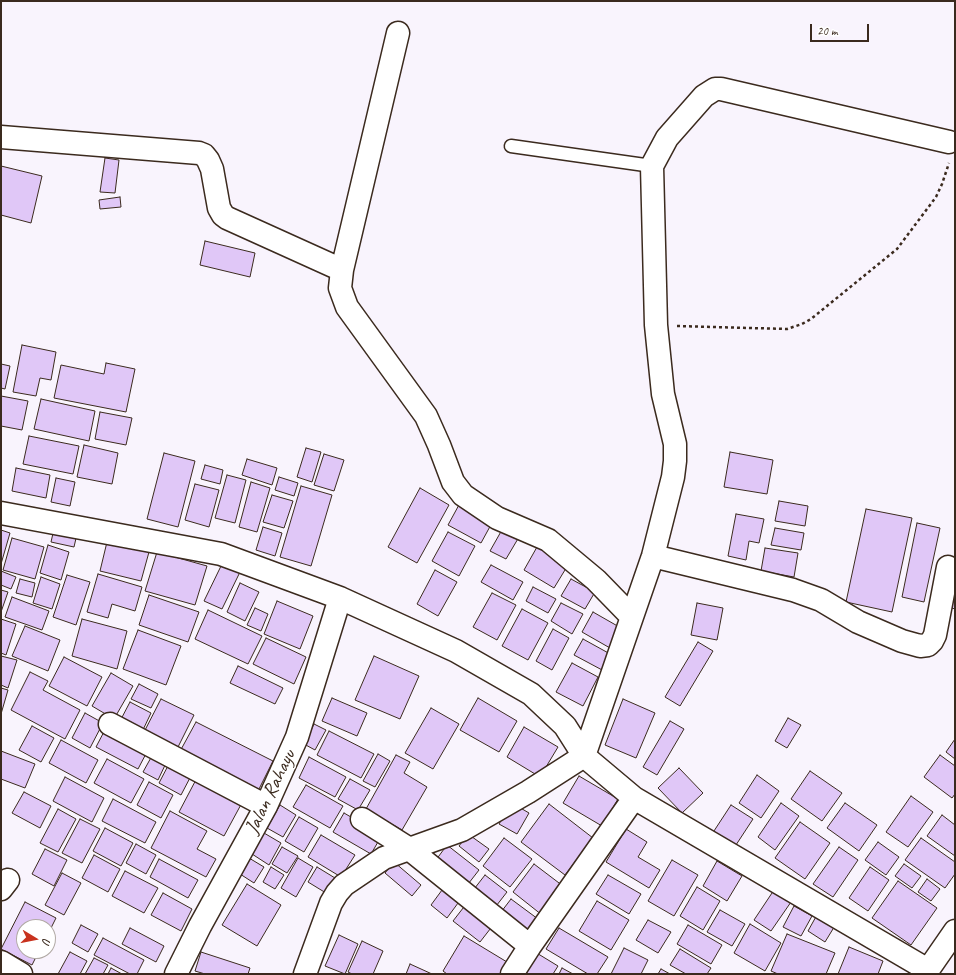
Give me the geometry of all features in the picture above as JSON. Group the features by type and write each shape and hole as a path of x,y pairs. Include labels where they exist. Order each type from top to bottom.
{"street":[{"path":"398,33 342,270 340,288 347,307 426,416 453,482 463,495 497,518 548,540 596,580 631,616"},
{"path":"305,974 331,903 344,885 384,858 408,848 462,830 528,792 584,756 631,616 653,556 673,477 676,450 663,394 656,325 652,166 668,138 704,96 715,89 721,89 949,142"},
{"path":"1,137 199,153 208,160 212,169 219,208 223,215 342,270"},
{"path":"1,513 221,554 340,598 456,651 531,694 565,726 584,756 634,798 934,973 955,931"},
{"path":"653,556 793,590 821,600 858,622 902,641 920,646 928,644 932,641 935,635 948,567"},
{"name":"Jalan Rahayu","path":"176,974 200,926 266,806 297,737 340,598"},
{"path":"110,724 266,806"},
{"path":"512,974 634,798"},
{"path":"362,819 408,848 530,946"},
{"path":"1,962 21,974"}],"lane":[{"path":"511,146 652,166"}],"path":[{"path":"656,325 787,329 811,319 897,249 936,197 951,156 952,149 949,142"}],"building":[{"path":"105,158 119,160 115,193 100,192"},
{"path":"1,166 42,176 31,223 1,215"},
{"path":"120,197 121,207 100,209 99,200"},
{"path":"205,241 255,253 250,277 200,265"},
{"path":"22,345 56,352 51,380 40,378 36,396 13,392"},
{"path":"106,363 135,369 126,412 54,398 61,365 104,374"},
{"path":"1,364 10,366 5,389 1,388"},
{"path":"1,396 28,401 22,430 1,426"},
{"path":"41,399 95,411 89,441 34,429"},
{"path":"100,412 132,418 126,445 95,439"},
{"path":"29,436 79,446 73,474 23,464"},
{"path":"84,445 118,453 112,484 77,477"},
{"path":"306,448 321,452 312,482 297,477"},
{"path":"730,452 773,460 767,494 724,487"},
{"path":"164,453 195,461 178,527 147,519"},
{"path":"324,454 344,460 334,491 314,485"},
{"path":"247,459 277,468 272,485 242,475"},
{"path":"205,465 223,470 220,484 201,479"},
{"path":"16,468 50,475 46,498 12,491"},
{"path":"227,475 246,480 235,523 215,518"},
{"path":"279,477 298,483 294,496 275,490"},
{"path":"56,478 75,482 70,506 51,502"},
{"path":"251,482 270,488 257,532 239,527"},
{"path":"195,484 219,490 209,527 185,520"},
{"path":"301,486 332,495 311,566 280,557"},
{"path":"420,488 449,505 417,563 388,547"},
{"path":"272,495 293,501 284,528 263,522"},
{"path":"779,501 808,506 805,526 775,521"},
{"path":"460,503 493,521 481,543 448,525"},
{"path":"866,509 912,518 892,612 846,602"},
{"path":"736,514 764,519 759,543 749,541 746,560 728,556"},
{"path":"917,523 940,528 924,602 902,597"},
{"path":"263,527 282,533 275,556 256,550"},
{"path":"503,528 519,537 506,559 490,551"},
{"path":"775,528 804,533 801,550 771,545"},
{"path":"54,529 77,534 74,547 51,542"},
{"path":"1,530 10,533 1,564"},
{"path":"448,532 475,546 459,576 432,561"},
{"path":"12,538 44,547 35,579 3,570"},
{"path":"107,542 149,552 141,581 100,571"},
{"path":"48,545 69,552 61,580 40,573"},
{"path":"537,547 568,565 554,588 524,570"},
{"path":"765,548 798,553 794,577 761,571"},
{"path":"157,552 207,566 195,605 145,591"},
{"path":"222,564 240,572 222,609 204,601"},
{"path":"491,565 523,582 513,600 481,582"},
{"path":"435,570 457,582 438,616 417,604"},
{"path":"1,571 16,577 11,589 1,585"},
{"path":"98,574 142,587 135,611 112,604 108,618 87,612"},
{"path":"67,575 90,582 76,625 53,617"},
{"path":"41,577 60,584 52,609 33,603"},
{"path":"20,579 35,583 32,597 16,593"},
{"path":"571,579 595,592 585,609 561,596"},
{"path":"240,583 259,592 245,621 227,612"},
{"path":"533,587 556,599 548,613 526,601"},
{"path":"947,588 955,590 955,609 942,605"},
{"path":"1,590 8,592 1,612"},
{"path":"492,593 516,605 497,640 473,627"},
{"path":"149,595 199,612 188,642 139,625"},
{"path":"12,597 49,611 42,630 5,617"},
{"path":"277,601 313,616 300,649 264,634"},
{"path":"561,603 583,614 572,634 551,621"},
{"path":"697,603 723,608 717,640 691,635"},
{"path":"255,608 268,614 261,631 247,625"},
{"path":"522,609 548,623 528,660 502,646"},
{"path":"208,610 262,636 248,664 195,639"},
{"path":"593,612 621,628 610,648 582,632"},
{"path":"1,619 16,624 6,655 1,653"},
{"path":"82,619 127,631 117,669 72,656"},
{"path":"25,626 60,640 48,671 12,656"},
{"path":"553,629 569,638 552,670 536,661"},
{"path":"138,630 181,646 166,685 123,669"},
{"path":"266,638 306,657 294,684 253,664"},
{"path":"583,639 612,655 604,671 574,655"},
{"path":"698,642 713,651 680,706 665,697"},
{"path":"1,656 17,660 8,688 1,685"},
{"path":"374,656 419,676 400,719 355,700"},
{"path":"64,657 102,677 87,706 49,686"},
{"path":"572,663 598,677 583,706 556,692"},
{"path":"238,666 283,688 275,704 230,683"},
{"path":"30,672 48,681 43,690 80,710 65,739 11,710"},
{"path":"111,673 133,686 114,719 92,706"},
{"path":"139,684 158,694 151,708 131,699"},
{"path":"1,688 8,690 1,714"},
{"path":"332,698 367,713 357,736 322,721"},
{"path":"478,698 517,721 499,752 460,730"},
{"path":"161,699 194,715 175,753 142,736"},
{"path":"623,699 655,713 636,758 605,745"},
{"path":"130,702 151,713 141,734 119,723"},
{"path":"431,708 459,724 433,769 405,753"},
{"path":"85,713 103,723 90,748 72,738"},
{"path":"788,718 801,725 787,748 775,741"},
{"path":"670,721 684,729 657,775 643,767"},
{"path":"196,722 273,761 256,795 178,755"},
{"path":"314,724 326,730 315,750 304,744"},
{"path":"32,726 54,738 41,762 19,750"},
{"path":"107,726 149,748 138,769 96,747"},
{"path":"524,727 558,747 540,777 507,757"},
{"path":"329,731 374,754 361,778 317,755"},
{"path":"955,739 955,759 946,752"},
{"path":"61,740 98,760 86,783 49,763"},
{"path":"1,751 35,764 25,788 1,779"},
{"path":"153,754 167,761 158,780 143,772"},
{"path":"378,754 390,761 375,787 363,781"},
{"path":"396,755 410,762 404,773 427,787 402,830 366,809"},
{"path":"940,755 955,766 955,794 952,798 924,777"},
{"path":"309,757 346,777 335,797 299,778"},
{"path":"107,759 144,779 131,803 94,783"},
{"path":"170,762 192,774 181,795 159,783"},
{"path":"679,768 703,793 682,813 658,788"},
{"path":"810,771 842,793 822,821 791,799"},
{"path":"199,774 244,799 224,836 179,812"},
{"path":"757,775 779,791 761,818 739,803"},
{"path":"579,776 618,799 602,826 563,803"},
{"path":"65,777 104,798 92,822 53,801"},
{"path":"350,779 370,790 358,810 338,799"},
{"path":"149,782 173,795 161,818 137,805"},
{"path":"306,785 343,806 330,828 293,807"},
{"path":"24,792 51,806 40,828 12,813"},
{"path":"911,796 933,812 908,847 886,832"},
{"path":"113,799 156,822 145,843 102,821"},
{"path":"512,803 529,813 517,834 499,824"},
{"path":"781,803 799,816 775,850 758,837"},
{"path":"845,803 877,825 859,851 827,828"},
{"path":"549,804 593,838 565,875 521,842"},
{"path":"280,805 296,815 283,837 267,828"},
{"path":"731,805 753,819 734,848 712,834"},
{"path":"58,809 76,819 58,852 40,843"},
{"path":"170,811 207,831 197,849 216,859 206,877 151,848"},
{"path":"344,813 382,835 371,854 333,832"},
{"path":"942,815 955,825 955,856 927,836"},
{"path":"299,817 318,828 304,852 285,841"},
{"path":"80,819 100,829 82,863 62,853"},
{"path":"800,822 830,843 805,879 775,858"},
{"path":"105,828 133,843 121,866 93,851"},
{"path":"626,829 647,842 638,857 660,870 649,888 606,862"},
{"path":"264,833 281,843 269,865 252,854"},
{"path":"468,834 489,849 479,862 459,846"},
{"path":"321,835 355,855 341,877 308,857"},
{"path":"504,838 532,859 510,887 483,866"},
{"path":"921,838 955,862 955,874 945,888 905,860"},
{"path":"878,842 899,857 886,875 865,860"},
{"path":"136,844 156,855 146,874 126,863"},
{"path":"447,845 479,870 465,888 433,864"},
{"path":"282,847 298,856 287,873 272,864"},
{"path":"839,847 858,860 833,897 813,884"},
{"path":"45,849 67,860 54,886 32,874"},
{"path":"94,855 120,869 108,892 82,878"},
{"path":"249,858 264,867 254,883 240,874"},
{"path":"298,858 313,867 296,897 281,888"},
{"path":"159,859 198,880 188,898 150,877"},
{"path":"672,860 698,875 674,916 648,901"},
{"path":"717,861 742,876 727,901 703,886"},
{"path":"394,862 421,885 412,896 385,873"},
{"path":"534,864 563,886 542,915 513,892"},
{"path":"904,864 921,876 912,888 895,876"},
{"path":"271,867 284,875 275,889 263,882"},
{"path":"317,867 335,878 326,893 308,882"},
{"path":"870,867 889,880 868,911 849,898"},
{"path":"125,871 158,888 144,913 112,896"},
{"path":"62,873 81,883 64,915 45,905"},
{"path":"485,875 507,892 493,910 471,893"},
{"path":"608,875 641,894 629,914 596,894"},
{"path":"927,879 940,889 931,901 918,892"},
{"path":"898,881 937,908 911,945 872,918"},
{"path":"247,884 281,905 257,946 222,925"},
{"path":"445,886 461,899 447,918 431,905"},
{"path":"697,887 720,901 703,930 680,916"},
{"path":"774,890 791,902 771,931 754,920"},
{"path":"163,893 192,909 181,931 151,915"},
{"path":"511,899 538,919 525,936 498,916"},
{"path":"597,901 629,920 611,950 579,931"},
{"path":"25,902 56,918 56,919 16,919"},
{"path":"467,903 494,924 480,942 453,921"},
{"path":"794,906 812,916 801,936 783,927"},
{"path":"720,910 745,924 732,946 707,932"},
{"path":"818,913 836,924 825,942 808,931"},
{"path":"16,920 16,957 1,949"},
{"path":"648,920 671,932 658,953 636,940"},
{"path":"750,924 781,943 765,971 734,953"},
{"path":"81,925 98,934 88,952 72,943"},
{"path":"688,925 722,945 711,964 677,944"},
{"path":"130,928 164,946 156,962 122,944"},
{"path":"559,928 608,957 597,974 588,974 546,949"},
{"path":"787,934 835,953 826,974 778,974 771,971"},
{"path":"339,935 358,944 345,974 325,966"},
{"path":"464,936 507,962 500,974 447,974 443,971"},
{"path":"103,938 144,960 137,974 130,974 94,955"},
{"path":"362,941 383,951 373,974 352,974 348,972"},
{"path":"849,947 883,961 878,974 838,974"},
{"path":"624,948 648,960 641,974 611,974"},
{"path":"680,949 711,968 707,974 686,974 670,965"},
{"path":"70,952 87,961 80,974 58,974"},
{"path":"201,952 250,968 248,974 205,974 195,971"},
{"path":"535,952 558,966 553,974 522,974"},
{"path":"94,958 108,965 103,974 85,974"},
{"path":"20,959 35,959 32,965"},
{"path":"410,964 432,974 406,974"},
{"path":"111,968 122,974 108,974"},
{"path":"562,968 573,974 559,974"},
{"path":"661,969 670,974 658,974"}]}
